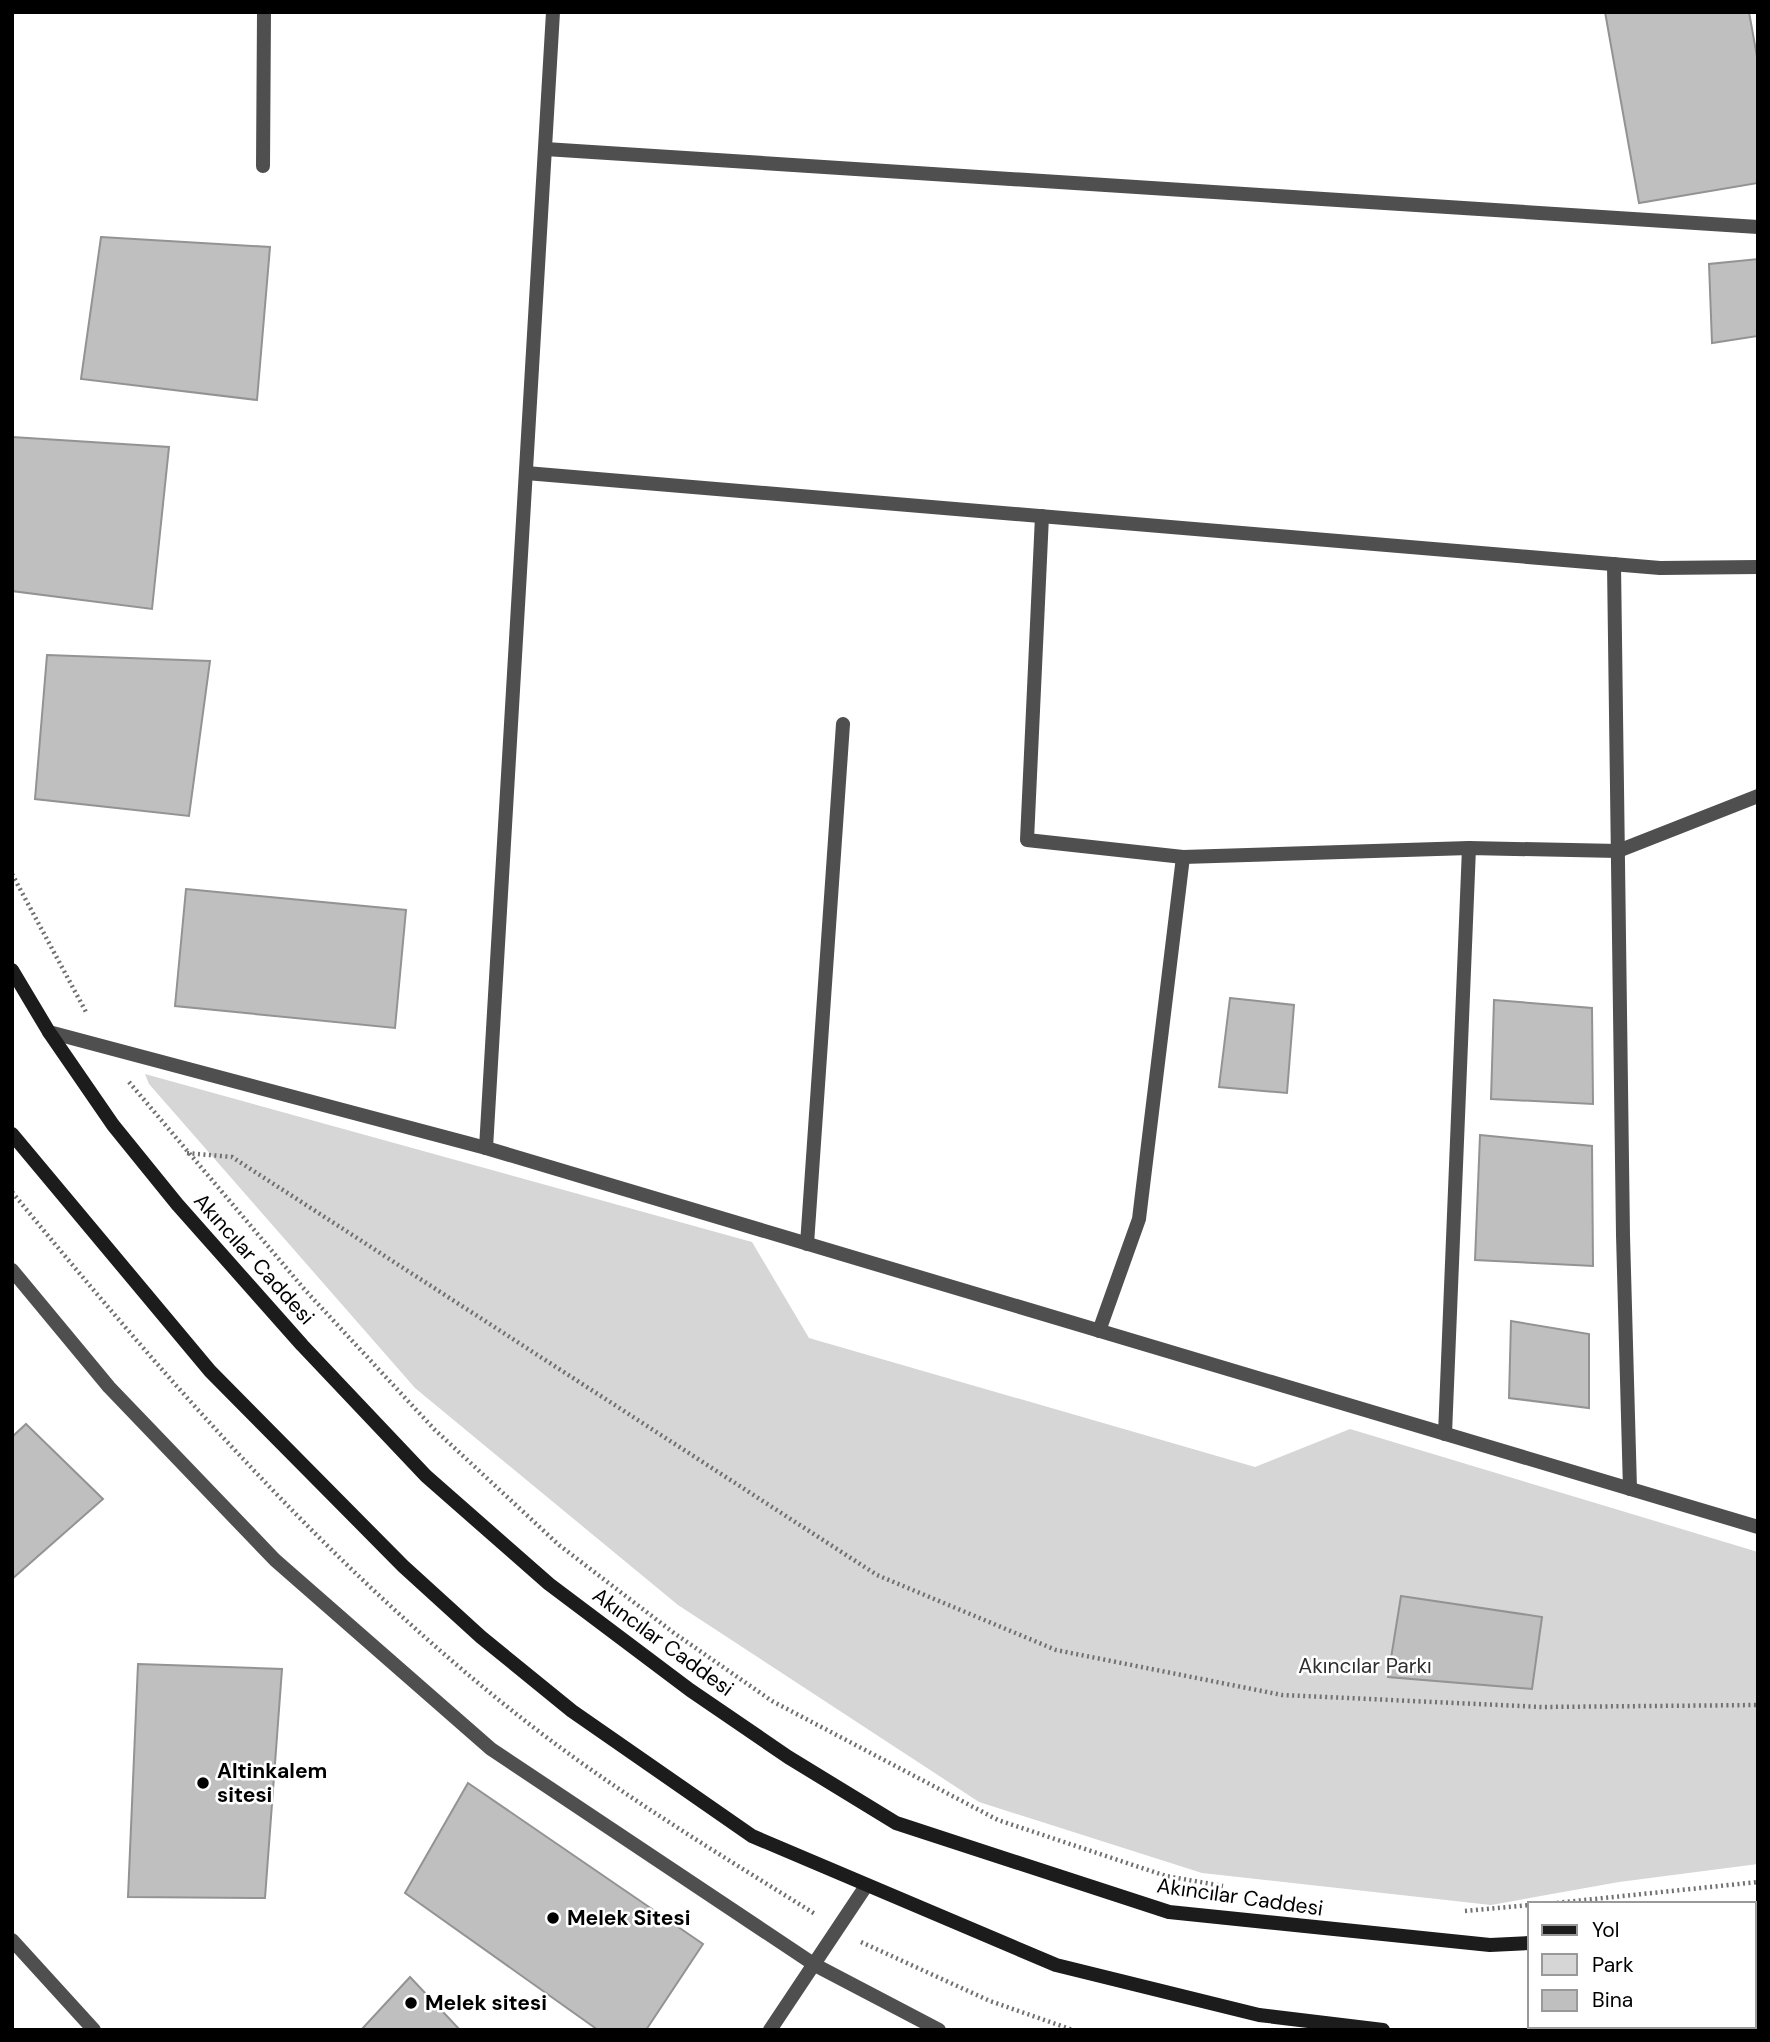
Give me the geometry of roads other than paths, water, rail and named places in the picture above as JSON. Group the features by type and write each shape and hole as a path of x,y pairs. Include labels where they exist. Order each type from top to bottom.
{"main road":[{"name":"Akıncılar Caddesi","path":"12,970 49,1032 113,1125 177,1204 302,1345 426,1476 549,1584 690,1690 788,1757 896,1823 1170,1912 1490,1945 1528,1943"},
{"path":"12,1134 211,1371 403,1566 481,1637 572,1711 752,1836 1056,1965 1259,2015 1383,2030"}],"street":[{"path":"263,166 264,12"},
{"path":"486,1148 553,12"},
{"path":"545,149 1758,227"},
{"path":"526,473 1660,568 1758,567"},
{"path":"1042,516 1027,840 1182,856 1469,848 1618,851 1758,796"},
{"path":"1614,564 1630,1489"},
{"path":"807,1244 843,724"},
{"path":"1445,1433 1469,848"},
{"path":"1098,1331 1139,1219 1182,856"},
{"path":"49,1032 486,1148 1758,1527"},
{"path":"12,1270 109,1387 275,1560 481,1740 714,1901 815,1965 939,2030"},
{"path":"770,2030 866,1886"},
{"path":"12,1940 94,2030"}],"place":[{"name":"Altinkalem sitesi","path":"203,1783"},
{"name":"Melek Sitesi","path":"553,1918"},
{"name":"Melek sitesi","path":"411,2003"}],"park label":[{"name":"Akıncılar Parkı","path":"1365,1666"}]}
